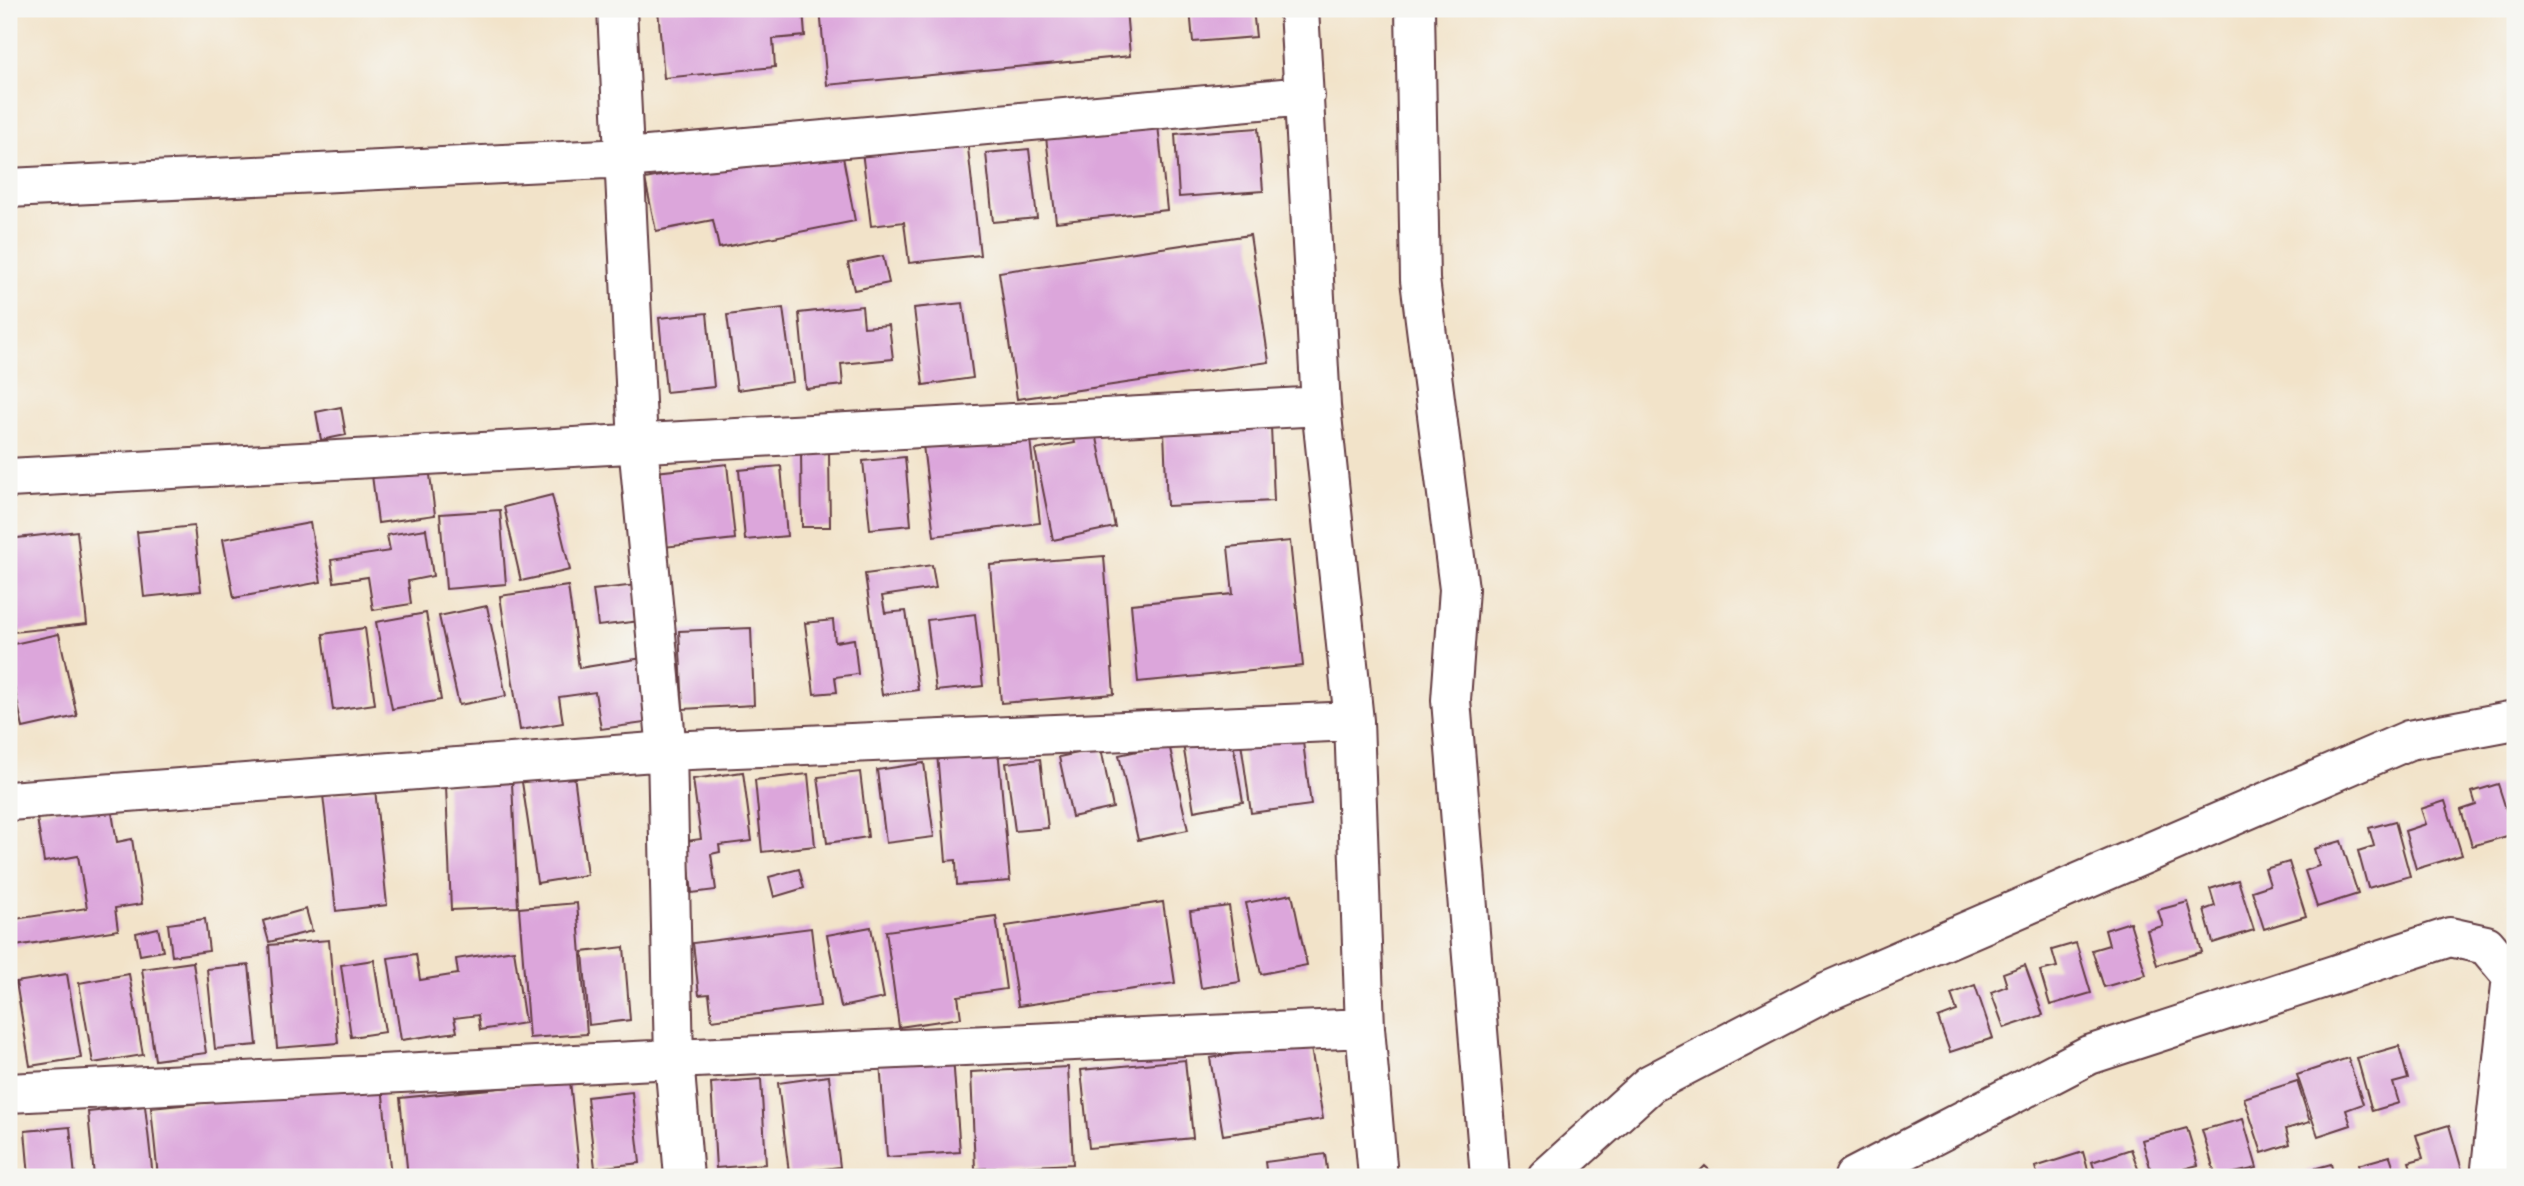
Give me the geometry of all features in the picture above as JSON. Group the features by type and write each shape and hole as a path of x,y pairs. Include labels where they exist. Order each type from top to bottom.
{"street":[{"path":"617,9 638,444 667,751 674,1059 684,1177"},
{"path":"1299,9 1321,406 1354,721 1365,1028 1378,1177"},
{"path":"1415,9 1420,280 1459,589 1451,700 1490,1177"},
{"path":"9,188 626,158 1305,96"},
{"path":"9,478 1321,406"},
{"path":"1547,1177 1650,1084 1826,992 2409,740 2515,720"},
{"path":"9,801 667,751 1354,721"},
{"path":"1854,1177 2089,1055 2449,937 2486,944 2512,976 2490,1177"},
{"path":"9,1093 674,1059 1365,1028"}],"building":[{"path":"658,9 803,9 805,36 773,39 775,67 664,78"},
{"path":"820,9 1126,9 1130,56 827,85"},
{"path":"1190,9 1253,9 1256,37 1193,42"},
{"path":"1158,125 1167,210 1056,222 1046,137"},
{"path":"1258,128 1263,191 1179,197 1175,134"},
{"path":"967,139 980,255 909,263 904,222 871,226 862,151"},
{"path":"840,141 855,221 719,248 713,220 656,231 645,179"},
{"path":"1029,149 1037,218 993,222 986,153"},
{"path":"1250,235 1269,362 1017,399 999,272"},
{"path":"883,256 889,283 854,290 848,263"},
{"path":"963,303 973,378 923,385 914,308"},
{"path":"862,306 864,327 889,325 893,359 841,364 843,385 806,389 799,313"},
{"path":"783,308 793,382 737,390 727,315"},
{"path":"707,313 714,387 666,392 659,318"},
{"path":"341,407 346,435 321,440 316,412"},
{"path":"1271,426 1274,501 1167,506 1164,431"},
{"path":"1095,428 1115,527 1053,540 1035,450 1075,443 1072,432"},
{"path":"1029,431 1040,523 934,536 923,445"},
{"path":"801,451 829,451 830,527 802,527"},
{"path":"905,457 911,525 870,529 863,461"},
{"path":"727,464 735,539 664,547 656,472"},
{"path":"781,466 787,536 745,540 739,470"},
{"path":"429,467 435,515 378,523 372,475"},
{"path":"552,495 570,570 521,581 504,507"},
{"path":"500,510 506,584 446,589 440,514"},
{"path":"310,523 321,582 234,598 223,539"},
{"path":"194,526 201,591 144,597 137,532"},
{"path":"426,529 433,576 408,581 411,604 373,610 368,577 334,582 331,560 390,551 387,535"},
{"path":"77,531 87,624 14,632 9,581 9,539"},
{"path":"1290,541 1303,666 1138,682 1131,604 1233,594 1228,547"},
{"path":"1104,556 1114,694 1001,703 990,565"},
{"path":"932,565 936,588 882,596 885,613 906,611 918,690 882,695 865,574"},
{"path":"636,585 640,621 598,626 593,590"},
{"path":"568,586 579,668 643,658 652,722 601,729 595,692 559,697 563,723 520,730 500,596"},
{"path":"487,606 506,696 459,705 439,616"},
{"path":"426,613 441,700 392,709 376,622"},
{"path":"975,614 983,686 936,691 927,620"},
{"path":"833,620 835,642 854,639 858,674 835,677 837,692 814,694 805,623"},
{"path":"365,628 375,704 333,710 323,634"},
{"path":"751,628 754,705 683,709 679,631"},
{"path":"59,634 77,716 23,728 9,663 9,645"},
{"path":"1231,730 1243,802 1194,811 1182,738"},
{"path":"1302,734 1311,805 1251,813 1241,742"},
{"path":"1169,744 1188,830 1138,840 1119,755"},
{"path":"998,748 1010,881 957,885 956,860 946,861 937,753"},
{"path":"1101,748 1113,808 1072,817 1059,757"},
{"path":"1040,759 1048,828 1015,831 1006,763"},
{"path":"924,763 934,837 886,843 877,770"},
{"path":"743,772 752,841 719,845 720,852 711,854 716,890 692,893 686,841 701,839 693,779"},
{"path":"860,772 868,837 827,843 818,777"},
{"path":"808,774 815,846 762,852 755,780"},
{"path":"574,775 587,875 537,883 522,782"},
{"path":"512,783 518,907 451,910 446,786"},
{"path":"2498,784 2514,834 2472,846 2461,810 2476,805 2472,792"},
{"path":"375,789 387,905 336,911 323,795"},
{"path":"110,801 117,842 132,839 142,904 115,908 118,930 9,947 9,920 87,908 78,856 44,862 36,812"},
{"path":"2445,801 2462,855 2416,869 2405,831 2426,824 2421,809"},
{"path":"2395,821 2410,876 2368,888 2358,851 2374,846 2369,828"},
{"path":"2341,841 2358,894 2317,907 2305,871 2319,866 2314,849"},
{"path":"2289,862 2306,916 2264,929 2252,891 2270,885 2265,869"},
{"path":"799,869 804,888 774,897 769,877"},
{"path":"2238,880 2254,930 2213,943 2204,910 2215,906 2210,889"},
{"path":"1292,894 1307,965 1261,974 1246,903"},
{"path":"1163,902 1175,983 1018,1006 1006,926"},
{"path":"2188,902 2202,952 2157,965 2147,930 2163,926 2158,910"},
{"path":"577,903 587,1034 529,1038 519,908"},
{"path":"1229,906 1240,982 1201,988 1190,911"},
{"path":"306,909 312,931 269,942 263,921"},
{"path":"996,916 1006,989 958,996 961,1018 899,1027 886,931"},
{"path":"205,919 209,951 172,956 168,924"},
{"path":"2130,922 2146,975 2104,987 2092,950 2109,945 2105,930"},
{"path":"871,927 884,998 841,1007 827,935"},
{"path":"158,928 163,951 140,955 136,933"},
{"path":"811,928 820,1006 712,1020 709,994 699,995 693,943"},
{"path":"329,940 338,1043 277,1048 269,945"},
{"path":"2076,943 2091,993 2050,1005 2040,971 2057,967 2052,950"},
{"path":"624,947 630,1020 589,1025 583,952"},
{"path":"514,950 525,1023 480,1030 478,1015 454,1018 457,1032 401,1040 388,958 416,954 420,980 458,974 456,959"},
{"path":"374,960 385,1032 351,1037 341,965"},
{"path":"193,962 206,1053 155,1060 142,969"},
{"path":"249,965 257,1045 215,1049 207,969"},
{"path":"2025,965 2043,1015 2004,1028 1991,992 2007,986 2003,973"},
{"path":"67,974 81,1058 30,1066 16,982"},
{"path":"129,974 143,1055 93,1063 79,983"},
{"path":"1975,985 1993,1038 1950,1052 1938,1018 1957,1011 1951,994"},
{"path":"1310,1042 1323,1119 1223,1135 1210,1058"},
{"path":"2399,1046 2408,1079 2393,1083 2399,1103 2372,1111 2357,1058"},
{"path":"953,1057 960,1152 887,1157 880,1062"},
{"path":"2348,1058 2363,1104 2346,1110 2351,1125 2318,1136 2297,1075"},
{"path":"1185,1060 1193,1138 1089,1148 1081,1070"},
{"path":"1068,1067 1073,1164 975,1169 971,1072"},
{"path":"829,1076 840,1167 789,1173 778,1083"},
{"path":"761,1079 766,1164 716,1168 711,1083"},
{"path":"570,1081 580,1177 408,1177 400,1098"},
{"path":"2297,1081 2310,1122 2286,1129 2290,1144 2262,1153 2244,1098"},
{"path":"382,1085 391,1177 158,1177 151,1108"},
{"path":"632,1092 640,1163 595,1168 587,1097"},
{"path":"145,1106 153,1177 94,1177 88,1112"},
{"path":"2243,1119 2257,1168 2216,1177 2202,1130"},
{"path":"2449,1125 2464,1177 2414,1177 2409,1162 2423,1158 2416,1135"},
{"path":"70,1127 75,1177 29,1177 25,1131"},
{"path":"2187,1128 2198,1165 2180,1170 2182,1177 2153,1177 2142,1140"},
{"path":"2131,1149 2141,1177 2097,1177 2092,1162"},
{"path":"2083,1152 2090,1177 2038,1177 2035,1167"},
{"path":"1325,1154 1328,1177 1267,1177 1265,1162"},
{"path":"2390,1156 2397,1177 2362,1177 2358,1165"},
{"path":"2331,1164 2334,1177 2308,1177 2306,1171"},
{"path":"1705,1166 1717,1177 1694,1177"}]}
